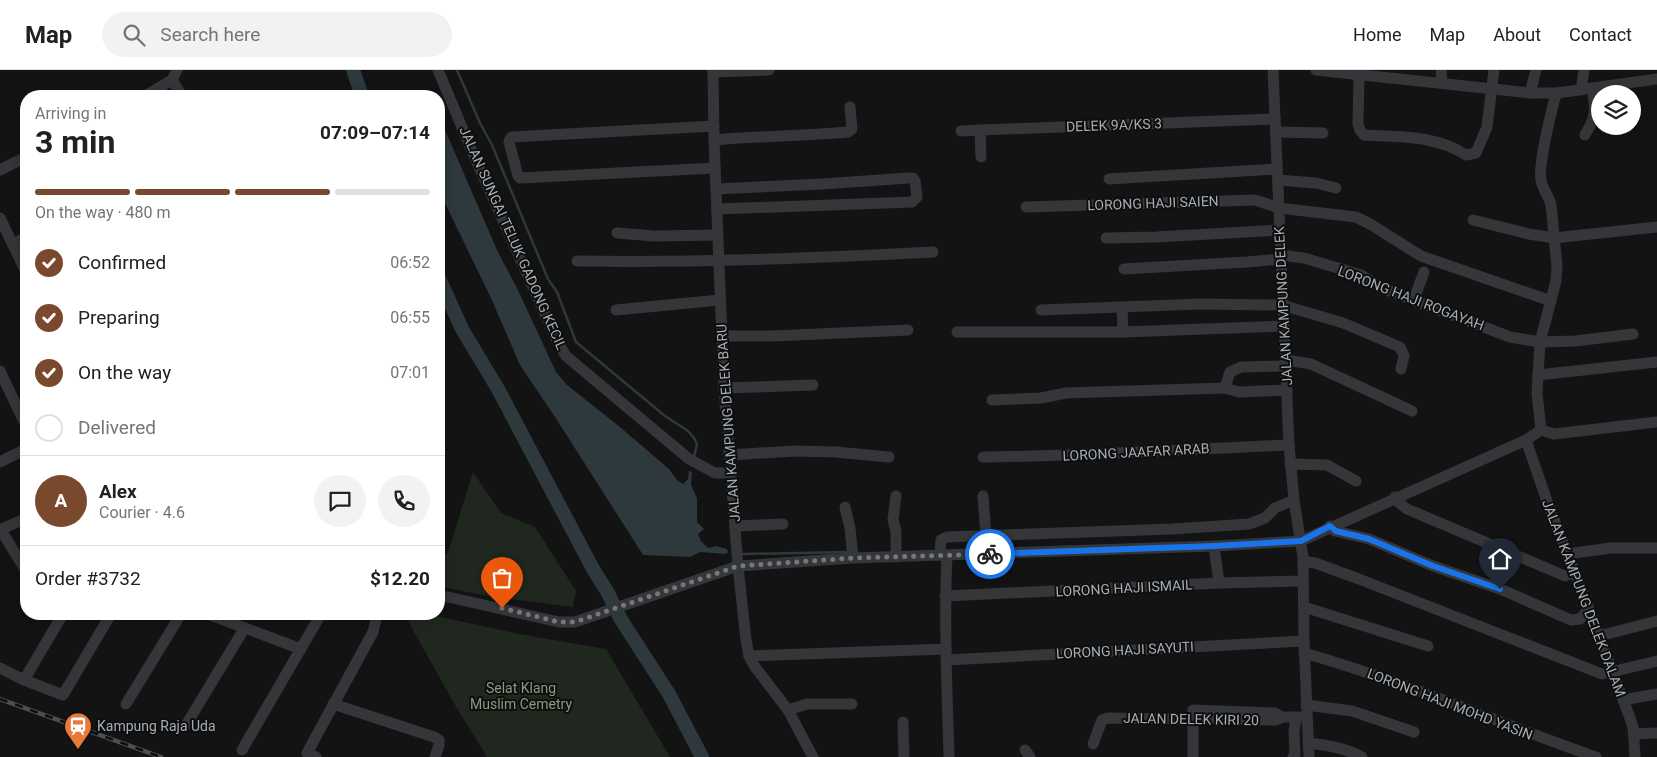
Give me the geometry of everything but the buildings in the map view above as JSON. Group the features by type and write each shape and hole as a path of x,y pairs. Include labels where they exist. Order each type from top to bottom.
{"street":[{"name":"JALAN SUNGAI TELUK GADONG KECIL","path":"438,70 558,343 566,356 689,459 715,473 730,473"},
{"path":"713,71 769,70"},
{"name":"JALAN KAMPUNG DELEK","path":"1272,70 1289,445 1294,500 1303,561 1303,713"},
{"path":"1316,70 1359,75 1394,74 1442,83 1530,93 1557,93 1591,88"},
{"path":"1441,70 1442,83"},
{"path":"1359,75 1358,124 1364,134 1428,140 1454,147 1466,155 1476,153 1487,127 1494,70"},
{"path":"1530,93 1536,70"},
{"path":"1581,90 1584,70"},
{"name":"JALAN KAMPUNG DELEK BARU","path":"713,71 724,388 738,566 746,640 749,656 788,710 813,757"},
{"path":"153,90 174,75 180,90"},
{"path":"1616,85 1657,80"},
{"path":"1541,430 1537,407 1540,342 1556,281 1557,266 1551,205 1541,180 1541,174 1557,93"},
{"path":"714,140 753,136 805,136 848,132 852,129 850,106"},
{"name":"DELEK 9A/KS 3","path":"961,131 1275,119"},
{"path":"1585,135 1591,124"},
{"path":"714,126 512,137 509,142 520,178 715,168"},
{"path":"980,130 981,157"},
{"path":"1276,132 1323,133"},
{"path":"0,170 20,160"},
{"path":"1109,179 1278,174 1336,188"},
{"path":"716,189 913,178 917,198 912,202 717,209"},
{"name":"LORONG HAJI SAIEN","path":"1026,207 1183,204 1234,200 1260,201 1279,208 1356,217 1420,256 1551,301"},
{"path":"0,218 20,259"},
{"path":"1473,220 1529,234 1554,238 1657,227"},
{"path":"1106,238 1279,230"},
{"path":"616,233 654,236 718,235"},
{"path":"13,244 20,240"},
{"path":"577,261 786,259 933,252"},
{"name":"LORONG HAJI ROGAYAH","path":"1124,269 1247,262 1281,257 1304,258 1361,275 1382,288 1510,337 1540,342 1575,341 1633,334"},
{"path":"1414,299 1424,272"},
{"path":"616,310 720,300"},
{"path":"1041,310 1200,304 1282,305 1343,323 1400,347 1404,356 1401,369"},
{"path":"1122,308 1123,332"},
{"path":"957,332 1123,332 1284,326"},
{"path":"722,336 774,336 908,330"},
{"path":"1538,375 1657,362"},
{"path":"1225,388 1230,372 1241,367 1286,363 1311,364 1412,410"},
{"path":"0,371 20,413"},
{"path":"724,388 813,384"},
{"path":"992,400 1041,398 1066,393 1225,388 1239,392 1287,390"},
{"path":"1541,430 1554,434 1657,422"},
{"path":"445,596 559,622 575,622 738,566 853,550 896,557 942,552 1214,546 1301,541 1330,526 1526,440 1541,430"},
{"name":"JALAN KAMPUNG DELEK DALAM","path":"1526,440 1623,700 1634,734 1636,757"},
{"name":"LORONG JAAFAR ARAB","path":"983,457 1055,456 1289,445"},
{"path":"729,455 794,451 836,452 890,457"},
{"path":"0,462 20,453"},
{"path":"1291,470 1304,473 1305,464 1327,465 1356,481"},
{"path":"896,496 893,520 896,531 896,557"},
{"path":"983,496 986,535"},
{"path":"1396,497 1407,509 1527,560 1565,576 1574,572"},
{"path":"949,757 945,596 941,540 943,538 1249,524 1265,518 1275,508 1294,500"},
{"path":"845,508 853,550"},
{"path":"20,521 0,530 20,562"},
{"path":"735,526 783,524"},
{"path":"1330,526 1336,531 1369,539 1433,566 1500,589 1571,620 1580,619 1589,609"},
{"path":"1214,546 1219,583"},
{"path":"1567,554 1611,548 1657,548"},
{"path":"1303,561 1315,563 1359,579 1602,674 1657,661"},
{"name":"LORONG HAJI ISMAIL","path":"945,596 1219,583 1303,581"},
{"path":"1304,607 1428,646"},
{"path":"24,680 59,620"},
{"path":"0,668 24,680 63,694 107,620"},
{"path":"126,704 177,620"},
{"path":"222,620 301,649"},
{"path":"242,750 318,620"},
{"path":"312,755 333,704 373,632 376,620"},
{"path":"1599,636 1657,620"},
{"path":"186,725 244,629"},
{"name":"LORONG HAJI SAYUTI","path":"749,656 1304,647"},
{"name":"LORONG HAJI MOHD YASIN","path":"1304,647 1527,733 1596,757"},
{"path":"1623,700 1657,694"},
{"path":"333,704 434,737 439,740 435,757"},
{"path":"788,710 807,704 852,704"},
{"name":"JALAN DELEK KIRI 20","path":"1093,744 1102,720 1108,718 1193,714 1276,720 1279,715 1352,711 1414,732"},
{"path":"1303,713 1309,757"},
{"path":"1293,757 1295,756 1294,731 1303,713"},
{"path":"1193,714 1194,757"},
{"path":"903,722 904,757"},
{"path":"1634,734 1657,733"},
{"path":"1308,743 1347,749 1362,757"}],"green space":[{"path":"473,472 501,513 535,527 576,591 573,607 487,596 445,587 445,555 448,552"},
{"name":"Selat Klang Muslim Cemetry","path":"445,618 519,634 606,649 670,757 487,757 455,705 408,621 445,620"}],"shaded area":[{"path":"445,130 497,250 556,372 567,385 669,469 677,480 683,484 688,479 689,471 692,472 691,485 697,498 697,522 704,529 698,534 701,541 708,548 716,546 727,549 728,552 726,554 700,552 690,557 643,555 520,365 491,298 445,203"}],"waterway":[{"path":"353,70 360,90"},
{"path":"457,70 480,123 492,145 548,279 557,292 576,342 665,416 688,431 697,444 694,457"},
{"path":"445,291 462,329 498,389 620,618 669,694 702,757"},
{"path":"743,554 849,552"}],"railway":[{"path":"0,699 161,757"}],"way so far":[{"path":"502,608 559,622 575,622 738,566 854,558 990,554"}],"place":[{"name":"Kampung Raja Uda","path":"78,750"}],"route":[{"path":"990,554 1301,541 1330,526 1336,531 1369,539 1433,566 1500,589"}]}
